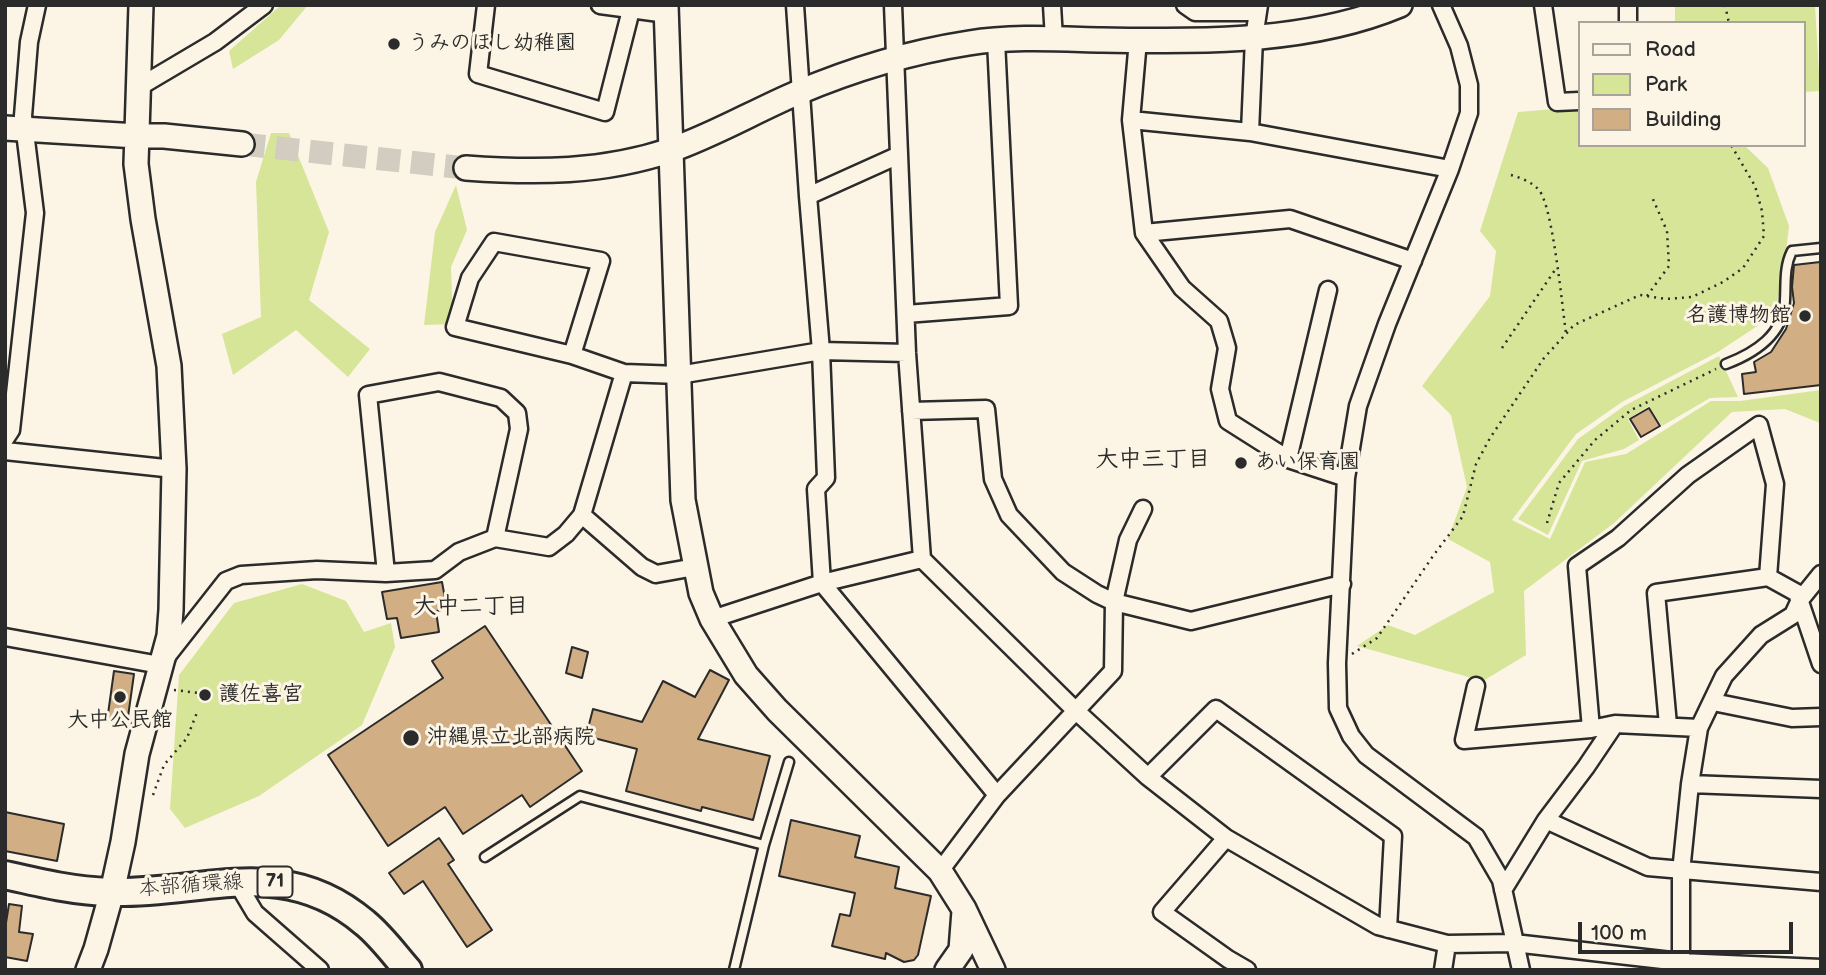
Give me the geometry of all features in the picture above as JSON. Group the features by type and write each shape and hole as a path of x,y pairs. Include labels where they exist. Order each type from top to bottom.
{"main road":[{"name":"71","path":"5,875 66,888 112,892"},
{"name":"本部循環線","path":"112,892 236,881 272,882 301,887 332,902 365,923 408,970"}],"street":[{"path":"5,439 11,430 35,213 16,129 23,116 29,42 37,5"},
{"path":"88,970 112,892 137,754 169,636 171,610 174,469 169,366 136,164 141,5"},
{"path":"139,88 215,42 264,5"},
{"path":"486,5 478,74 605,112 631,10"},
{"path":"600,5 631,10 666,10 683,500 701,593 712,619 746,675 776,710 940,872 964,909 993,970"},
{"path":"795,5 821,351 826,478 816,489 822,583 997,795"},
{"path":"893,5 907,353 922,559 1075,710 1148,777 1226,838 1346,908 1388,929 1447,944 1514,943 1681,966 1821,968"},
{"path":"1052,5 1054,39"},
{"path":"1185,5 1195,12 1259,9 1254,38 1250,132"},
{"path":"466,168 527,172 568,171 622,163 671,149 800,92 895,59 972,42 1254,38 1330,27 1400,5"},
{"path":"1441,5 1459,46 1469,85 1469,113 1358,406 1346,478 1337,663 1338,708 1351,736 1366,755 1476,837 1501,880 1521,970"},
{"path":"1543,5 1557,102 1577,101"},
{"path":"1138,40 1132,120 1144,233 1182,288 1219,321 1227,348 1220,389 1228,421 1287,459 1346,478"},
{"path":"906,314 1009,306 996,41"},
{"path":"1132,120 1250,132 1450,169"},
{"path":"16,129 164,136 242,144"},
{"path":"808,196 900,155"},
{"path":"1144,233 1290,219 1413,261"},
{"path":"572,355 601,261 494,242 470,278 455,327 572,355 624,373 679,376 821,351 907,353"},
{"path":"1287,459 1328,290"},
{"path":"160,665 226,581 241,575 317,570 386,573 435,570 459,552 495,538 549,547 566,534 582,515 624,373"},
{"path":"386,573 368,395 439,382 501,398 517,413 519,429 495,538"},
{"path":"911,411 986,409 993,479 1009,514 1063,572 1114,602 1191,621 1342,584"},
{"path":"1591,729 1577,566 1618,538 1688,475 1759,425 1775,484 1768,577"},
{"path":"5,451 174,469"},
{"path":"940,872 997,795 1113,671 1114,602 1128,540 1143,509"},
{"path":"582,515 642,567 656,574 695,567"},
{"path":"712,619 822,583 922,559"},
{"path":"1681,966 1681,872 1699,728 1724,676 1761,635 1793,615 1800,600 1821,574"},
{"path":"1668,725 1656,593 1768,577 1797,593 1821,664"},
{"path":"5,637 160,665"},
{"path":"1476,686 1464,740 1591,729 1615,724 1699,728"},
{"path":"1713,702 1792,718 1821,718"},
{"path":"1148,777 1216,709 1393,836 1388,929"},
{"path":"1503,890 1546,820 1615,724"},
{"path":"1690,784 1821,789"},
{"path":"1546,820 1648,867 1681,872 1821,882"},
{"path":"1226,838 1161,912 1224,964 1247,970"},
{"path":"236,881 256,913 320,970"},
{"path":"947,970 961,950 964,909"},
{"path":"1443,970 1447,944"}],"lane":[{"path":"1726,364 1748,356 1764,345 1777,326 1785,303 1787,261 1792,251 1821,248"},
{"path":"734,970 764,845 789,762"},
{"path":"485,857 580,796 764,845"}],"path":[{"path":"1337,663 1377,638 1463,516 1476,464 1490,438 1544,358 1574,325 1640,295 1666,299 1692,297 1723,282 1743,268 1764,236 1762,211 1755,186 1732,147"},
{"path":"1511,176 1526,180 1540,191 1549,211 1566,333"},
{"path":"1647,296 1669,265 1667,231 1652,198"},
{"path":"1502,348 1557,267"},
{"path":"1547,523 1559,484 1595,440 1631,410 1726,364"},
{"path":"163,689 199,694"},
{"path":"153,795 164,765 187,738 198,709"}],"green space":[{"path":"281,5 308,5 279,40 233,69 229,51"},
{"path":"1675,5 1815,5 1820,91 1805,92 1805,21 1675,21"},
{"path":"1577,107 1577,147 1746,147 1768,168 1789,226 1783,277 1774,315 1718,352 1622,402 1576,434 1512,520 1550,539 1585,462 1626,454 1711,401 1740,401 1821,390 1821,430 1820,423 1785,409 1732,412 1614,523 1524,591 1526,655 1483,681 1357,646 1388,625 1415,635 1494,592 1490,562 1448,539 1467,487 1451,415 1422,386 1490,296 1496,251 1480,231 1518,112"},
{"path":"271,133 289,133 329,232 309,300 370,349 348,377 296,330 233,375 222,334 261,317 256,182"},
{"path":"456,185 467,230 451,267 453,324 424,325 435,232"},
{"path":"1719,356 1738,397 1710,398 1662,426 1649,406 1628,419 1639,440 1624,449 1582,461 1548,535 1518,519 1578,439 1624,406"},
{"path":"302,584 346,601 364,632 391,623 395,647 362,725 259,796 185,828 170,809 179,675 234,603"}],"building":[{"name":"名護博物館","path":"1820,262 1821,385 1744,394 1742,374 1756,372 1754,362 1771,352 1786,329 1794,303 1794,265"},
{"path":"1649,408 1660,426 1641,437 1630,419"},
{"path":"442,582 447,609 436,611 439,632 401,638 397,618 387,619 382,592"},
{"name":"沖縄県立北部病院","path":"485,626 582,771 530,807 522,795 463,834 445,807 388,846 328,755 443,678 432,661"},
{"path":"572,647 588,652 582,678 566,673"},
{"path":"710,670 729,680 698,739 770,756 753,820 702,807 701,811 626,791 637,749 586,736 593,709 642,722 663,681 695,697"},
{"name":"大中公民館","path":"114,671 134,674 127,724 107,721"},
{"path":"5,812 64,824 57,861 5,851"},
{"path":"791,820 860,836 855,857 899,867 895,888 931,896 918,955 914,960 904,962 886,953 885,959 832,946 840,914 850,916 855,893 779,876"},
{"path":"439,838 454,860 448,864 492,930 467,947 423,881 404,894 389,873"},
{"path":"9,904 22,906 19,932 33,934 27,961 5,957 5,929"}],"tunnel":[{"path":"242,144 466,168"}],"place":[{"name":"うみのほし幼稚園","path":"394,44"},
{"name":"名護博物館","path":"1805,316"},
{"name":"あい保育園","path":"1241,463"},
{"name":"護佐喜宮","path":"205,695"},
{"name":"大中公民館","path":"120,697"},
{"name":"沖縄県立北部病院","path":"411,738"}],"district":[{"name":"大中三丁目","path":"1153,460"},
{"name":"大中二丁目","path":"471,607"}]}
